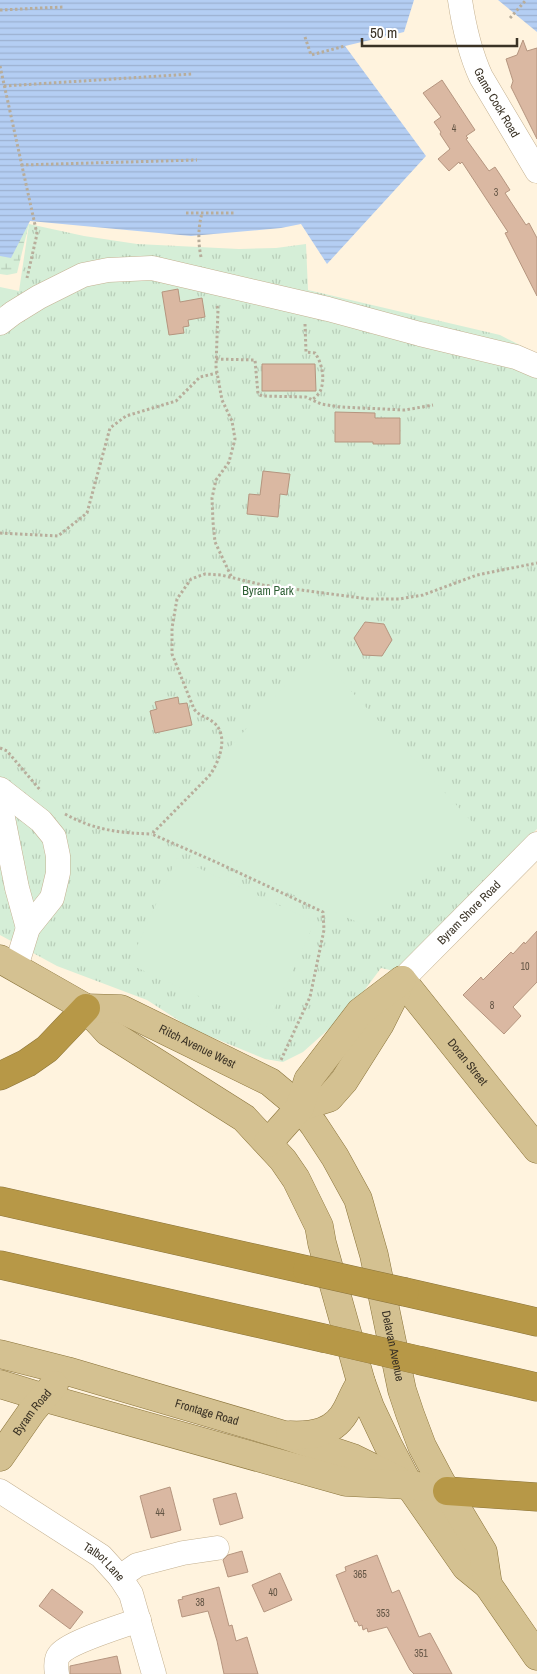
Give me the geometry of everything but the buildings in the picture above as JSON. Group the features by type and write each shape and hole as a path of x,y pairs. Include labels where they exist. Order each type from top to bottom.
{"highway":[{"path":"0,1076 27,1063 47,1049 86,1008"},
{"path":"0,1201 537,1322"},
{"path":"0,1265 537,1387"},
{"path":"447,1491 537,1497"}],"main road":[{"name":"Ritch Avenue West","path":"8,963 86,1008 108,1032 244,1118 268,1143"},
{"name":"Byram Shore Road","path":"300,1107 329,1098 344,1081 380,1024 402,980"},
{"name":"Doran Street","path":"402,980 536,1146"},
{"name":"Ritch Avenue West","path":"86,1008 121,1009 270,1082 300,1107"},
{"path":"268,1143 300,1107"},
{"name":"Delavan Avenue","path":"300,1107 335,1157 358,1199 374,1255 402,1390 422,1446 482,1552 488,1585"},
{"name":"Delavan Avenue","path":"268,1143 296,1179 319,1226 322,1243 362,1382 376,1421 409,1485 466,1568 488,1585 537,1656"},
{"name":"Frontage Road","path":"0,1354 67,1371 284,1435 353,1458 409,1485"},
{"name":"Byram Road","path":"0,1457 42,1398 67,1371"},
{"path":"284,1435 308,1436 321,1433 339,1421 346,1411 352,1395 362,1382"},
{"name":"Frontage Road","path":"0,1384 42,1398 222,1446 346,1482 409,1485 447,1491"}],"street":[{"name":"Game Cock Road","path":"460,0 474,61 481,78 537,171"},
{"path":"0,323 33,300 83,275 108,270 152,268 516,356 537,366"},
{"path":"0,789 41,821 54,837 58,856 58,873 52,898 28,928 8,963"},
{"path":"0,803 17,888 28,928"},
{"name":"Byram Shore Road","path":"402,980 537,844"},
{"name":"Talbot Lane","path":"0,1491 101,1556 120,1577 131,1594 154,1674"},
{"path":"120,1577 138,1565 183,1553 217,1548"},
{"path":"57,1674 56,1662 59,1654 73,1645 139,1620"}],"path":[{"path":"510,18 526,0"},
{"path":"0,10 63,7"},
{"path":"305,36 311,55 345,46"},
{"path":"0,66 37,234 25,288 33,300"},
{"path":"4,86 192,74"},
{"path":"21,165 197,160"},
{"path":"186,213 236,214"},
{"path":"202,213 199,223 198,244 207,281 218,309 217,373 222,400 232,421 235,439 229,462 216,480 212,498 215,542 232,578"},
{"path":"305,304 306,352 315,353 320,361 322,371 321,390 313,400"},
{"path":"216,359 255,360 256,387 258,394 262,396 306,397 321,404 340,407 405,410 433,404"},
{"path":"0,533 58,536 87,513 110,428 126,416 176,402 200,377 217,373"},
{"path":"152,834 209,776 217,766 222,753 220,735 215,723 197,713 194,709 172,654 172,628 177,599 190,579 205,574 221,575 263,585 370,600 400,599 423,595 477,575 537,563"},
{"path":"0,748 7,751 46,797"},
{"path":"64,813 84,824 123,833 152,834 323,912 324,930 310,998 281,1060"}],"green space":[{"name":"Byram Park","path":"29,224 84,236 137,244 239,249 276,248 306,244 308,290 500,335 537,354 537,829 394,971 381,968 349,1011 303,1052 283,1062 265,1059 192,1029 147,1000 57,966 0,935 0,287 19,291"},
{"path":"29,224 17,273 0,274 0,225"},
{"path":"315,652 473,823 369,927 152,834"},
{"path":"177,858 315,922 266,1027 129,964"}],"water":[{"path":"0,0 414,0 404,32 345,46 426,156 327,264 301,224 281,228 191,236 30,221 11,258 0,256"},
{"path":"498,0 537,0 537,32"}]}
